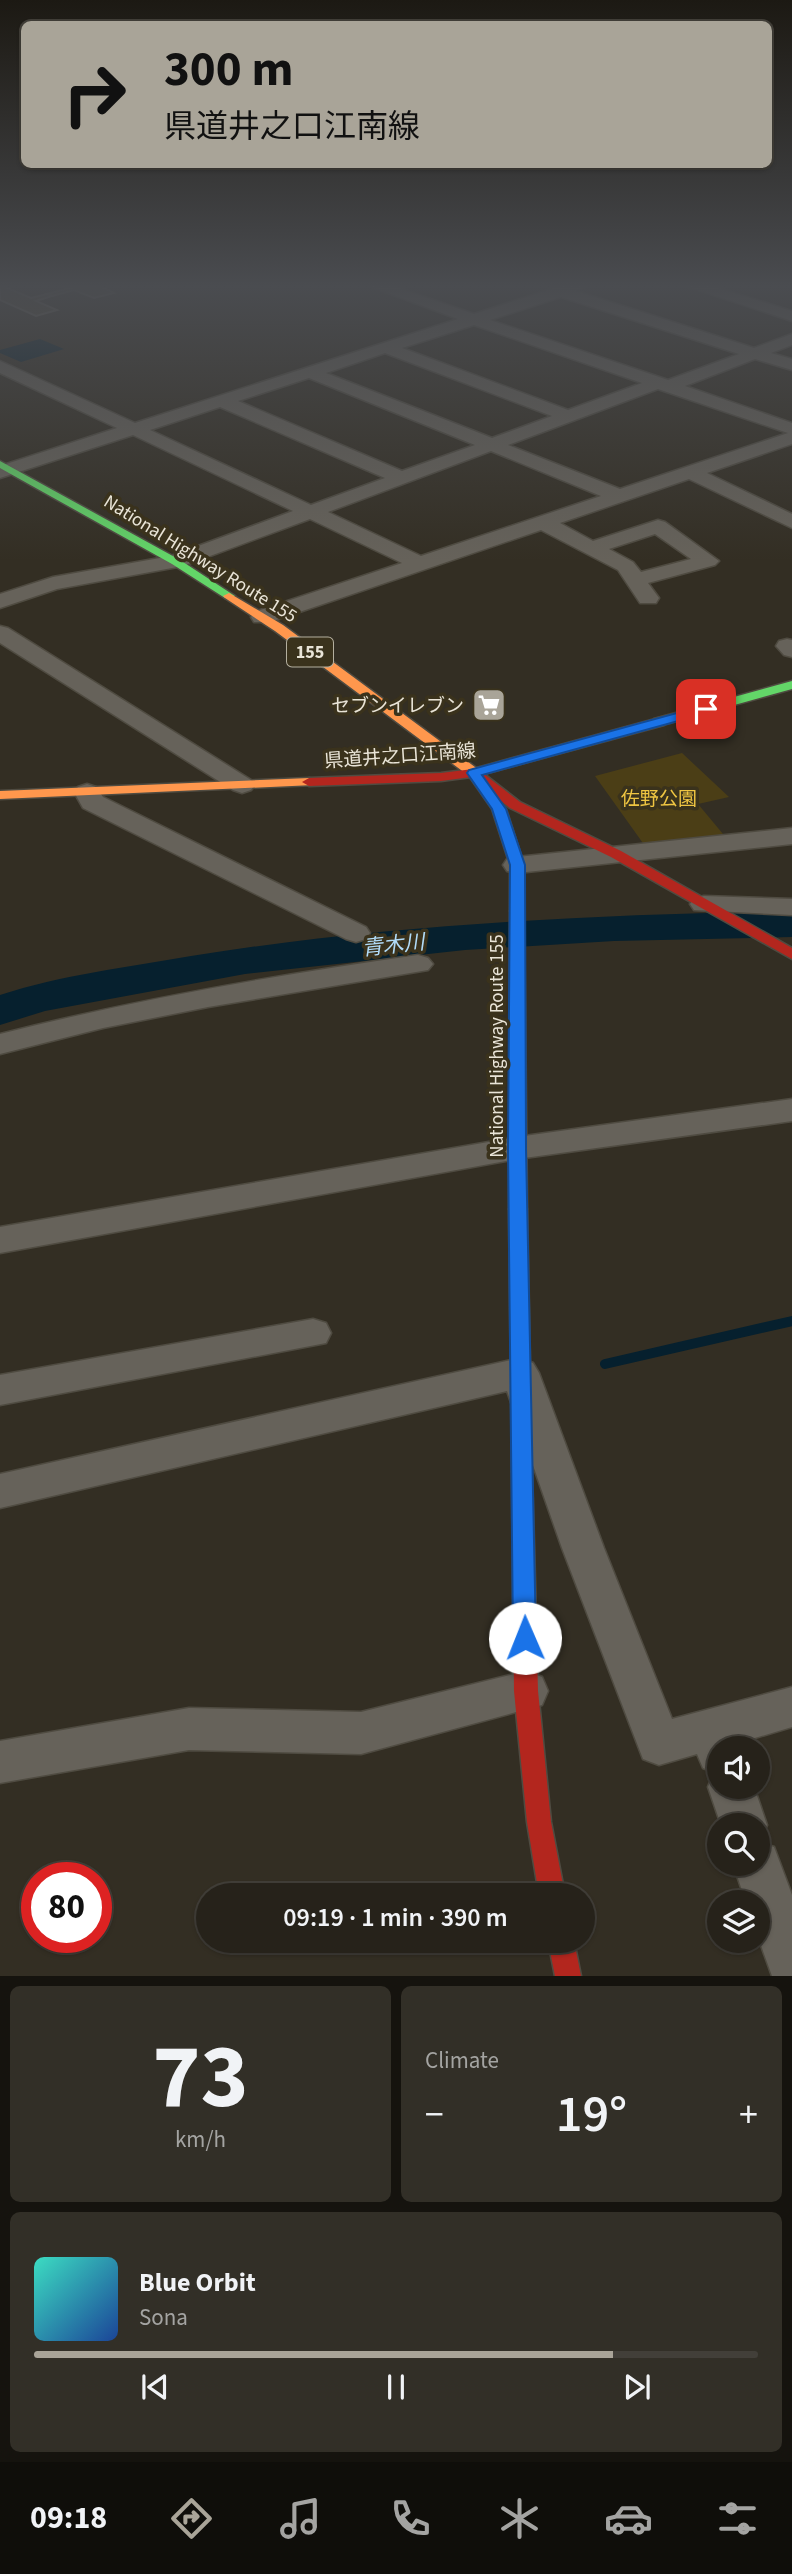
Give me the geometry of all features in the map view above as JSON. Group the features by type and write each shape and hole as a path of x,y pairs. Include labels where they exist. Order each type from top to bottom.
{"main road":[{"name":"National Highway Route 155","path":"3,468 176,562 262,617 474,773 499,809 517,865 517,1149 526,1692 539,1822 550,1883"},
{"name":"県道井之口江南線","path":"0,795 442,777 474,773 792,685"},
{"path":"474,773 516,805 615,854 792,954"},
{"path":"563,1953 568,1976"}],"street":[{"path":"18,376 136,428 311,514 419,563"},
{"path":"3,468 302,376"},
{"path":"320,376 617,495"},
{"path":"461,376 570,417"},
{"path":"641,376 792,429"},
{"path":"0,601 53,583 176,562 687,376"},
{"path":"224,401 404,479"},
{"path":"262,617 792,438"},
{"path":"690,472 792,522"},
{"path":"540,521 626,566 648,598"},
{"path":"592,548 658,526 708,561 635,580"},
{"path":"0,633 242,785"},
{"path":"87,792 92,802 356,933"},
{"path":"517,865 792,836"},
{"path":"710,907 792,907"},
{"path":"0,1044 51,1030 262,986 418,964"},
{"path":"0,1240 517,1149 792,1110"},
{"path":"0,1390 313,1333"},
{"path":"0,1491 520,1373 583,1549 659,1744 707,1741"},
{"path":"0,1762 189,1729 361,1733 526,1692"},
{"path":"726,1736 792,1707"},
{"path":"761,1876 792,1965"}],"green space":[{"name":"佐野公園","path":"682,753 729,797 698,804 728,840 645,846 595,776"}],"waterway":[{"name":"青木川","path":"0,1011 35,999 245,961 465,937 614,928 792,924"},
{"path":"605,1364 792,1321"}],"traffic: fast":[{"path":"0,464 176,562 229,596"},
{"path":"659,722 792,685"},
{"path":"518,1209 522,1472"}],"traffic: slow":[{"path":"229,596 279,628 474,773 499,809 517,865 517,911"},
{"path":"0,795 309,782"}],"traffic: jam":[{"path":"309,782 441,777 474,773 659,722"},
{"path":"474,773 515,805 616,854 792,954"},
{"path":"517,911 518,1209"},
{"path":"522,1472 526,1691 539,1822 550,1883"},
{"path":"563,1953 568,1976"}],"place":[{"name":"セブンイレブン","path":"489,705"}],"route":[{"path":"525,1638 517,1149 517,865 499,809 474,773 706,709"}]}
